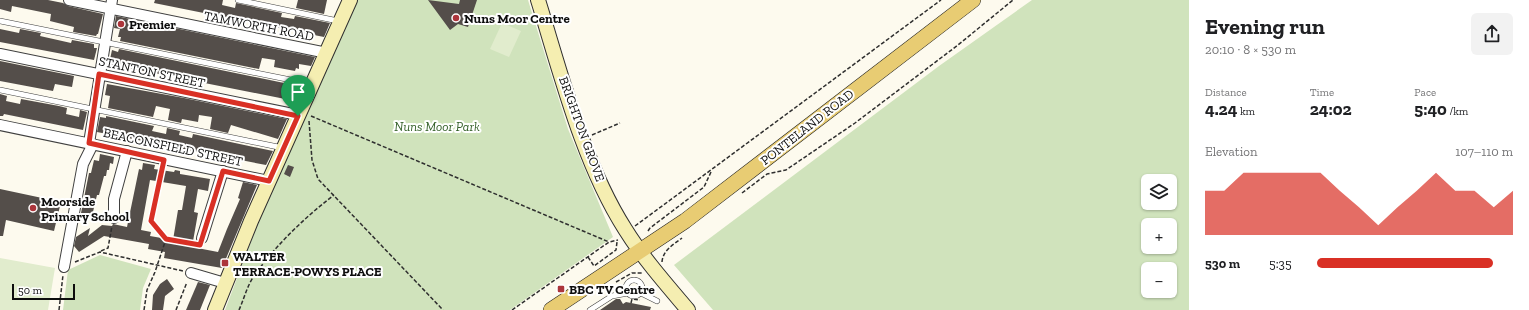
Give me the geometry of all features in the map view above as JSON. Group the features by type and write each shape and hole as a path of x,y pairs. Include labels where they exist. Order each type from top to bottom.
{"main road":[{"name":"PONTELAND ROAD","path":"551,310 685,221 973,0"}],"street":[{"name":"TAMWORTH ROAD","path":"69,0 111,4 327,52"},
{"path":"214,310 269,181 350,0"},
{"name":"BRIGHTON GROVE","path":"538,0 583,139 607,196 622,237 640,252 688,310"},
{"path":"64,267 83,164 91,143 99,74 111,4"},
{"name":"STANTON STREET","path":"0,54 298,116"},
{"name":"BEACONSFIELD STREET","path":"0,125 269,181"},
{"path":"114,218 114,199 127,151"},
{"path":"202,238 223,171"},
{"path":"191,272 225,283"}],"lane":[{"path":"238,0 340,22"},
{"path":"0,20 312,84"},
{"path":"0,90 284,148"},
{"path":"632,280 637,280 641,283 643,288 641,293 637,296 632,296 628,293 626,288 628,283 632,280"},
{"path":"590,310 612,296 628,293"},
{"path":"641,293 657,301"}],"path":[{"path":"512,310 609,242 622,237 941,0"},
{"path":"737,197 767,174 786,170 855,123 958,45 1013,0"},
{"path":"443,310 318,179 313,168 308,115 609,242"},
{"path":"583,139 620,123"},
{"path":"164,160 151,221 166,239 200,245 202,238"},
{"path":"647,234 650,228 704,187 712,170"},
{"path":"239,310 253,277 277,247 318,207 334,195"},
{"path":"59,310 64,267 108,248 114,218"},
{"path":"588,257 594,266 616,250 622,237"},
{"path":"616,282 632,273 642,272 648,275 662,263 663,256 667,250 684,237"},
{"path":"144,310 147,290 158,265 166,239"},
{"path":"100,252 191,272 176,310"}],"green space":[{"name":"Nuns Moor Park","path":"354,0 528,0 568,129 613,237 510,310 225,310 259,220 315,95"},
{"path":"1032,0 1189,0 1189,310 713,310 674,265 939,66"},
{"path":"502,23 521,31 509,57 490,49"},
{"path":"100,255 151,269 143,288 140,310 63,310 68,270"},
{"path":"0,258 55,268 48,310 0,310"}],"building":[{"path":"0,0 48,0 103,14 98,34 96,36 73,32 74,27 50,21 51,14 12,6 11,12 0,9"},
{"path":"155,0 223,0 222,5 235,8 236,3 282,13 281,17 294,19 295,16 330,23 324,37 154,3"},
{"path":"298,0 327,0 324,14 296,8"},
{"name":"Nuns Moor Centre","path":"428,0 459,4 460,0 477,0 468,27 458,24 450,30"},
{"path":"116,16 315,57 311,66 299,64 299,69 296,68 295,71 274,67 275,60 262,58 259,69 120,41 121,37 118,37 120,29 114,28"},
{"path":"0,29 19,33 20,29 41,33 40,36 71,43 72,40 94,44 94,48 97,48 94,60 0,42"},
{"path":"119,49 289,84 288,87 300,90 295,101 109,64 112,50 118,52"},
{"path":"0,61 74,76 72,87 55,84 53,91 0,81"},
{"path":"107,84 287,119 278,139 231,125 228,133 210,129 212,117 199,115 198,122 182,119 181,123 168,120 170,109 156,106 153,117 108,108 110,96 105,95"},
{"path":"0,94 7,96 6,101 20,104 21,99 67,108 66,114 79,117 80,110 87,112 83,130 4,114 3,116 0,116"},
{"path":"106,116 154,126 152,131 166,134 167,128 180,131 179,135 192,138 193,134 273,151 266,165 97,132 100,117 106,118"},
{"path":"100,154 114,157 113,164 110,163 109,170 107,170 106,176 104,176 99,195 97,195 92,216 81,213 89,173 91,173 94,160 99,161"},
{"path":"143,163 155,165 154,169 174,172 175,170 180,171 180,174 210,179 208,191 198,189 194,212 198,213 192,247 218,252 240,199 238,198 243,182 257,185 222,268 164,258 165,252 148,249 149,244 104,236 79,252 74,246 76,237 90,228 88,236 102,225 112,226 113,224 127,227 139,169 142,170","holes":["150,180 186,186 182,210 178,210 173,240 150,236 151,232 141,230"]},
{"path":"288,165 294,167 290,177 284,174"},
{"path":"0,189 61,202 54,231 6,220 3,236 0,236"},
{"path":"167,279 174,289 165,296 163,310 152,310 153,295 160,284"},
{"path":"198,282 210,285 200,310 186,310"},
{"path":"616,299 620,299 623,304 626,302 651,307 650,310 600,310"}],"place":[{"name":"Nuns Moor Centre","path":"456,18"},
{"name":"Premier","path":"121,24"},
{"name":"Moorside Primary School","path":"33,208"},
{"name":"WALTER TERRACE-POWYS PLACE","path":"225,263"},
{"name":"BBC TV Centre","path":"561,289"}],"route":[{"path":"99,74 298,116 269,181 223,171 200,245 166,239 151,221 164,160 89,143 99,74"}]}
